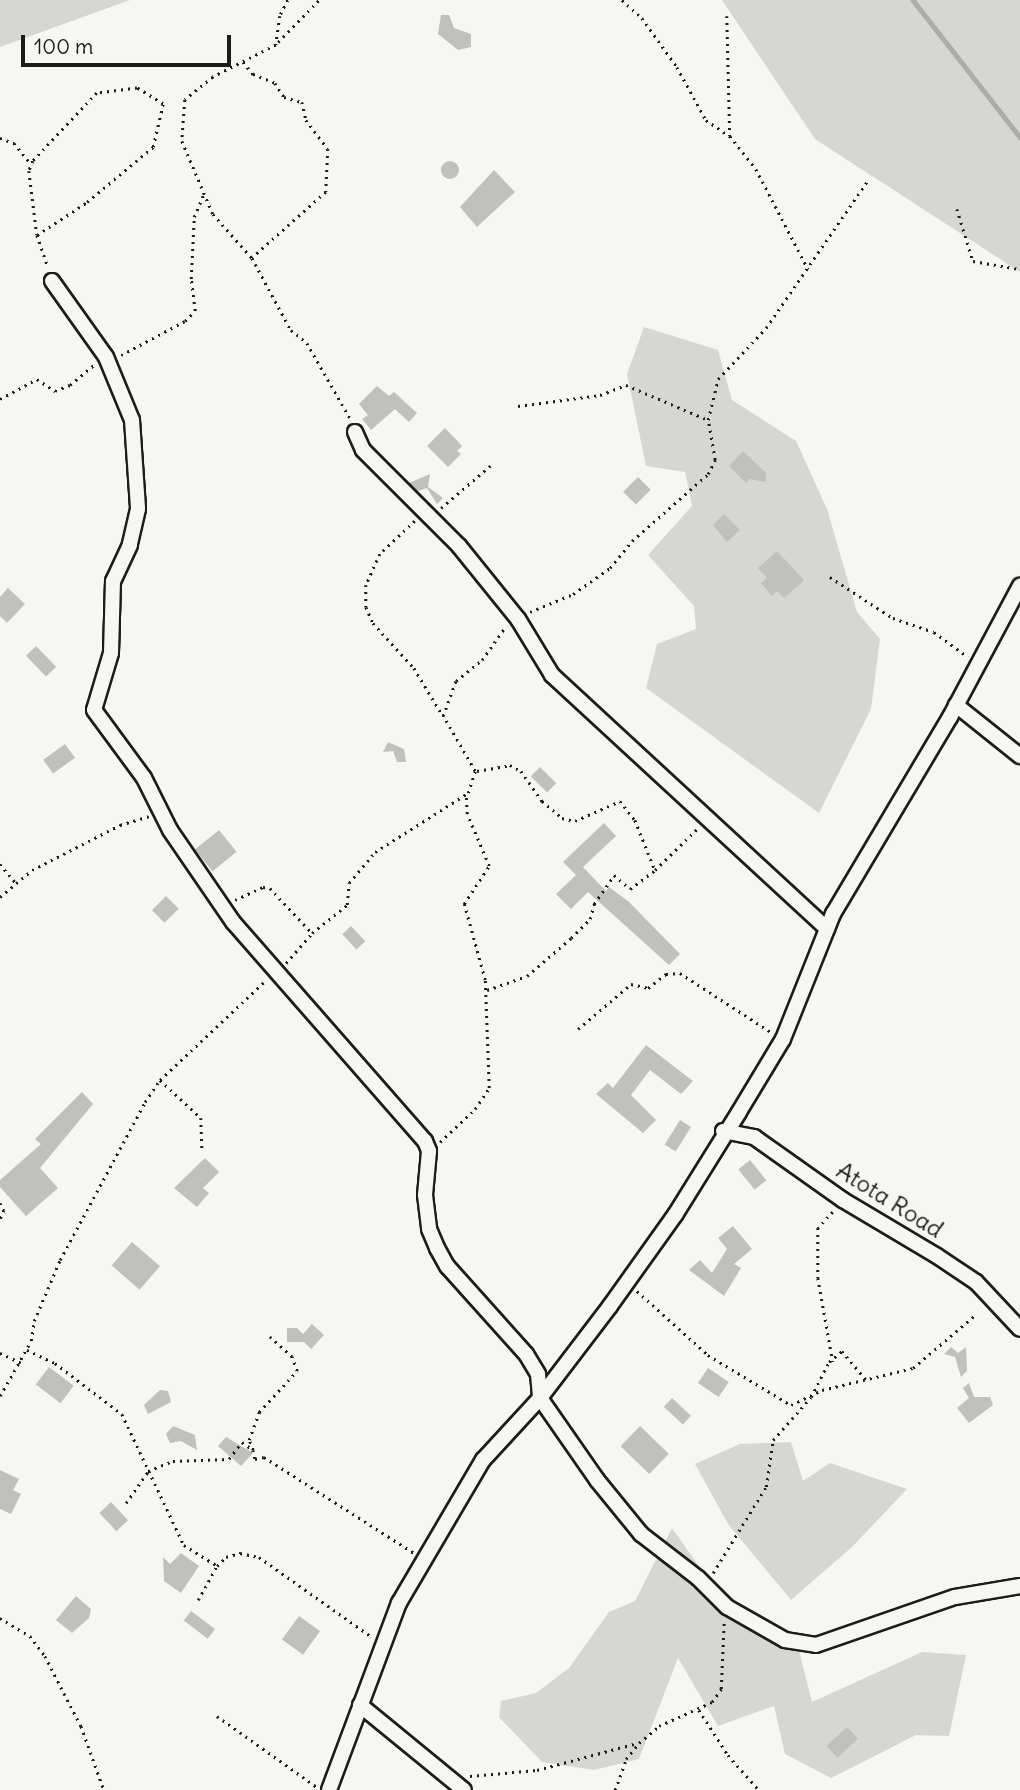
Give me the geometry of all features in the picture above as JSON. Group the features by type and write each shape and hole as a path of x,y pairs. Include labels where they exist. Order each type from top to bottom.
{"street":[{"path":"52,281 106,359 132,420 138,509 130,545 113,581 111,653 94,706 117,746 144,778 160,813 222,906 276,973 413,1123 429,1151 425,1195 437,1248 447,1266 526,1353 538,1374 540,1398 641,1534 706,1586 727,1607 785,1640 816,1645 955,1597 1020,1586"},
{"path":"355,432 363,450 428,514 518,619 552,675 827,929"},
{"path":"329,1790 399,1602 483,1460 540,1398 675,1215 723,1131 783,1039 827,929 956,705 1020,586"},
{"path":"956,705 1020,756"},
{"name":"Atota Road","path":"723,1131 754,1137 844,1200 976,1282 1020,1329"},
{"path":"360,1705 453,1777 464,1790"}],"path":[{"path":"276,45 279,16 288,0"},
{"path":"319,0 276,45 242,60 185,100 182,141 213,214 252,258 291,330 307,343 331,391 344,402 355,432"},
{"path":"622,0 642,18 677,67 706,120 730,136 756,169 808,270"},
{"path":"727,16 730,136"},
{"path":"242,60 253,74 275,83 284,97 302,102 306,120 328,149 326,192 252,258"},
{"path":"32,165 97,93 137,88 163,104 153,147 119,179 37,235"},
{"path":"0,138 14,143 32,165 37,235 52,281"},
{"path":"443,716 456,681 482,660 502,628 586,587 708,474 715,460 708,421 718,379 766,328 869,180"},
{"path":"0,399 37,379 55,391 70,386 106,359 185,321 195,311 191,279 194,216 204,194"},
{"path":"957,209 973,261 1020,269"},
{"path":"519,406 600,395 626,385 708,421"},
{"path":"475,771 414,668 373,622 366,607 366,586 380,554 490,466"},
{"path":"831,578 892,618 945,639 976,664"},
{"path":"475,771 510,765 520,771 542,801 562,818 575,821 620,801 635,820 654,870"},
{"path":"429,1151 475,1109 489,1087 486,990 464,904 489,866 467,814 466,794 475,771"},
{"path":"0,1396 27,1350 60,1260 160,1080 276,973 312,933 347,905 349,883 375,852 423,818 441,813 466,794"},
{"path":"0,897 32,870 120,825 160,813"},
{"path":"486,990 527,976 590,919 594,904 614,875 630,889 709,818"},
{"path":"0,864 17,884"},
{"path":"222,906 263,887 270,888 312,933"},
{"path":"578,1029 631,984 648,988 666,974 680,972 783,1039"},
{"path":"160,1080 201,1118 202,1149"},
{"path":"834,1362 818,1278 818,1228 844,1200"},
{"path":"0,1203 4,1210 0,1220"},
{"path":"626,1282 708,1355 739,1377 791,1405 822,1390 913,1368 974,1316"},
{"path":"270,1337 292,1357 297,1371 259,1412 249,1440 255,1459 264,1457 426,1560"},
{"path":"27,1350 55,1363 122,1414 184,1545 217,1566"},
{"path":"706,1586 766,1487 773,1440 811,1397 842,1350 866,1380"},
{"path":"0,1353 21,1363"},
{"path":"125,1503 148,1471 173,1461 229,1459 243,1442 253,1450"},
{"path":"198,1600 217,1566 226,1556 240,1553 259,1557 373,1638 382,1651"},
{"path":"615,1790 626,1759 639,1743 659,1726 699,1710 720,1689 727,1607"},
{"path":"0,1618 30,1636 45,1656 81,1726 104,1790"},
{"path":"699,1710 728,1755 759,1790"},
{"path":"217,1716 322,1790"},
{"path":"453,1777 537,1770 639,1743"}],"shaded area":[{"path":"0,0 130,0 0,47"},
{"path":"722,0 1020,0 1020,272 815,139"},
{"path":"644,327 718,350 732,400 796,441 827,509 857,612 880,639 871,709 819,813 646,688 657,644 696,629 694,606 648,555 692,506 685,472 646,466 627,374"},
{"path":"791,1442 803,1481 830,1463 907,1489 852,1547 791,1600 728,1524 695,1464 740,1444"},
{"path":"672,1528 703,1572 746,1613 796,1639 812,1702 922,1652 966,1655 949,1736 916,1735 831,1778 785,1754 774,1706 718,1726 678,1658 639,1759 594,1770 542,1762 499,1717 501,1701 536,1693 569,1668 609,1612 635,1601"}],"building":[{"path":"441,15 449,15 454,28 471,34 471,47 458,50 438,34"},
{"path":"446,161 454,161 459,170 457,177 446,179 441,174 441,166"},
{"path":"494,170 515,192 477,227 460,207"},
{"path":"377,386 389,396 394,392 417,413 409,422 395,409 371,430 362,419 368,415 359,404"},
{"path":"445,428 462,446 457,451 461,454 448,467 427,446"},
{"path":"743,451 766,473 766,482 750,479 746,483 729,466"},
{"path":"430,474 428,487 443,498 437,504 427,488 418,491 409,483"},
{"path":"638,477 651,490 636,505 623,492"},
{"path":"724,514 740,530 727,542 713,525"},
{"path":"777,551 804,580 784,598 777,591 772,596 761,583 767,578 758,568"},
{"path":"8,588 25,604 7,623 0,616 0,597"},
{"path":"36,646 56,667 46,677 26,656"},
{"path":"388,742 404,749 406,762 397,762 393,751 383,752"},
{"path":"65,744 75,758 53,774 43,760"},
{"path":"540,767 556,783 547,792 531,776"},
{"path":"604,823 616,836 583,867 606,891 609,887 629,902 680,954 669,965 588,892 571,909 556,894 576,875 563,862"},
{"path":"219,830 237,852 213,871 195,850"},
{"path":"166,896 179,909 165,923 152,910"},
{"path":"351,926 365,941 357,950 342,934"},
{"path":"646,1045 693,1081 681,1094 650,1070 631,1095 656,1120 643,1133 596,1094 608,1083 613,1088"},
{"path":"82,1092 93,1104 40,1168 58,1188 26,1216 0,1187 0,1180 41,1144 35,1139"},
{"path":"680,1120 691,1127 676,1151 665,1145"},
{"path":"205,1158 219,1172 203,1188 209,1193 197,1207 174,1188"},
{"path":"750,1160 766,1180 755,1190 738,1169"},
{"path":"733,1226 752,1249 734,1264 741,1268 724,1296 689,1270 700,1260 712,1273 727,1249 718,1238"},
{"path":"132,1242 160,1266 140,1290 112,1265"},
{"path":"312,1324 324,1335 311,1349 304,1342 287,1342 287,1328 297,1328 303,1334"},
{"path":"951,1347 958,1353 966,1347 967,1371 961,1377 955,1357 944,1354"},
{"path":"49,1367 74,1386 61,1403 36,1385"},
{"path":"708,1368 729,1382 719,1397 698,1383"},
{"path":"969,1383 974,1397 990,1397 993,1405 969,1423 957,1408 969,1398 963,1388"},
{"path":"160,1390 168,1391 171,1402 148,1414 144,1405"},
{"path":"672,1398 691,1416 683,1425 664,1407"},
{"path":"173,1426 195,1435 197,1450 181,1441 170,1443 166,1434"},
{"path":"640,1426 669,1454 649,1474 621,1446"},
{"path":"226,1437 253,1453 241,1466 218,1446"},
{"path":"0,1470 19,1479 13,1490 21,1494 11,1514 0,1509"},
{"path":"111,1502 128,1520 116,1531 99,1513"},
{"path":"181,1553 199,1566 181,1593 164,1581 163,1557 170,1564"},
{"path":"76,1596 91,1609 89,1618 72,1633 56,1620"},
{"path":"191,1611 215,1629 208,1639 184,1621"},
{"path":"299,1616 320,1631 303,1655 282,1639"},
{"path":"847,1727 858,1739 837,1758 827,1746"}],"waterway":[{"path":"913,0 1020,137"}]}
